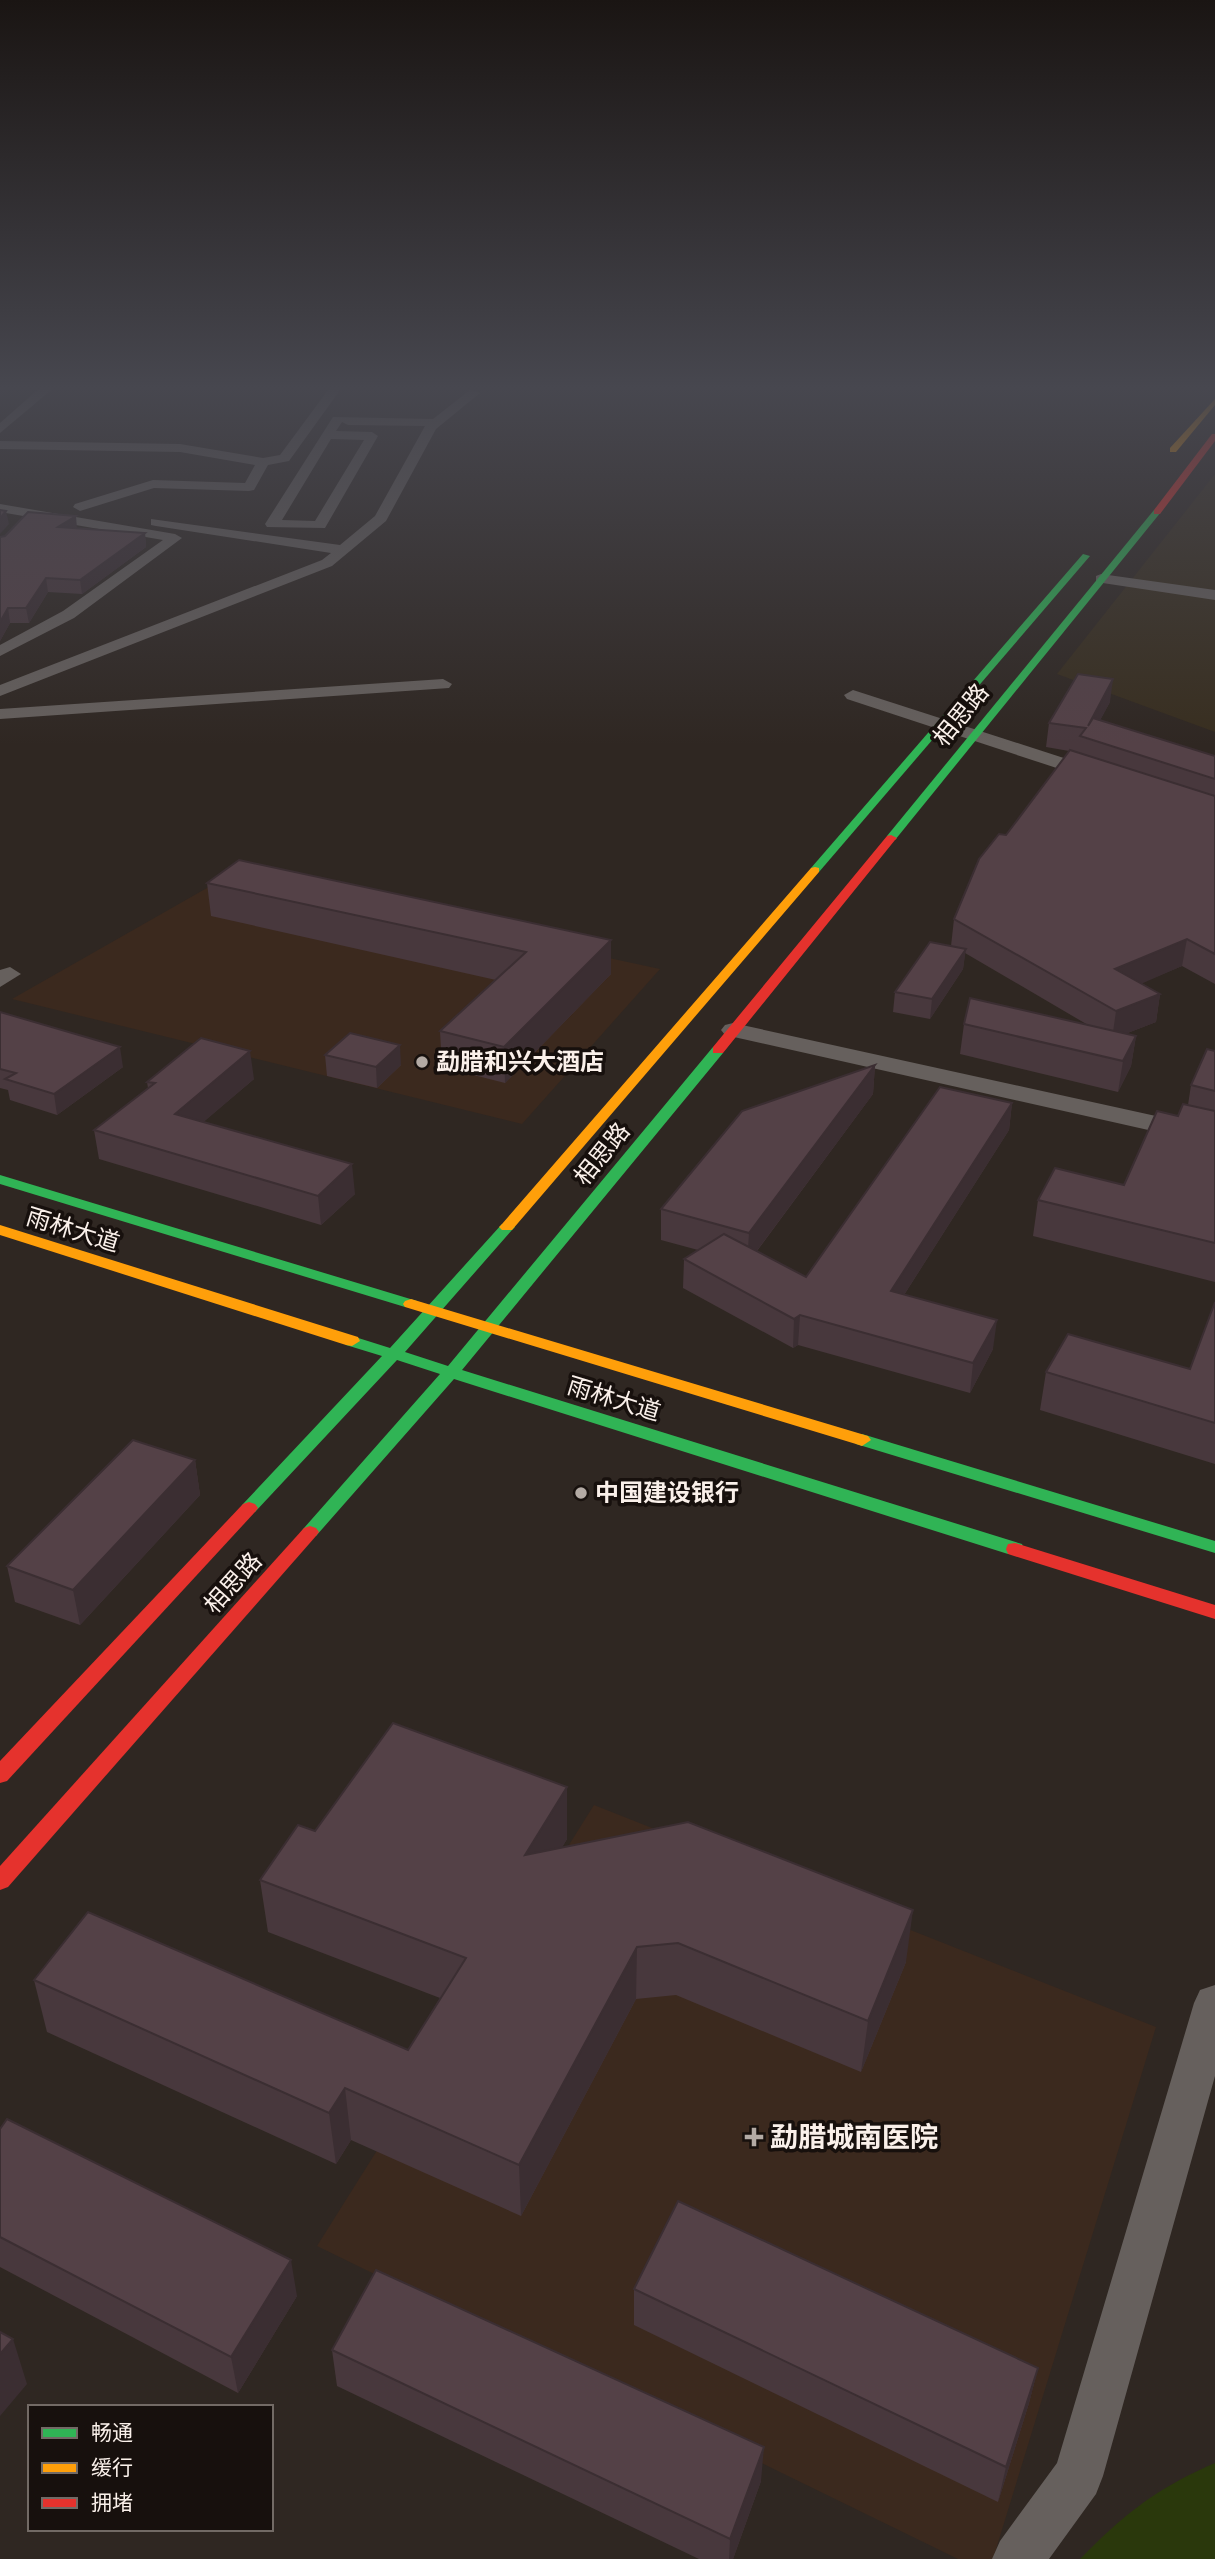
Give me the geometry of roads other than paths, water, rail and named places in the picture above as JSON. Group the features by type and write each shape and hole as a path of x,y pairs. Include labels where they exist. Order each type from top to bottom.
{"main road":[{"name":"相思路","path":"0,1881 490,1328 1161,505"},
{"name":"相思路","path":"0,1775 434,1311 1097,544"},
{"name":"雨林大道","path":"0,1179 1215,1547"},
{"name":"雨林大道","path":"0,1230 1215,1612"}],"street":[{"path":"75,505 127,517 343,550"},
{"path":"283,505 272,524 320,525 325,505"},
{"path":"0,691 327,563 381,518 388,505"},
{"path":"0,508 175,538 67,616 35,636 0,651"},
{"path":"15,530 30,514"},
{"path":"1101,579 1215,594"},
{"path":"0,714 443,684"},
{"path":"853,695 913,711 974,735 1113,781"},
{"path":"733,1030 1215,1137"},
{"path":"1018,2559 1078,2476 1215,2003"}],"place":[{"name":"勐腊和兴大酒店","path":"422,1062"},
{"name":"中国建设银行","path":"581,1493"},
{"name":"勐腊城南医院","path":"754,2137"}]}
